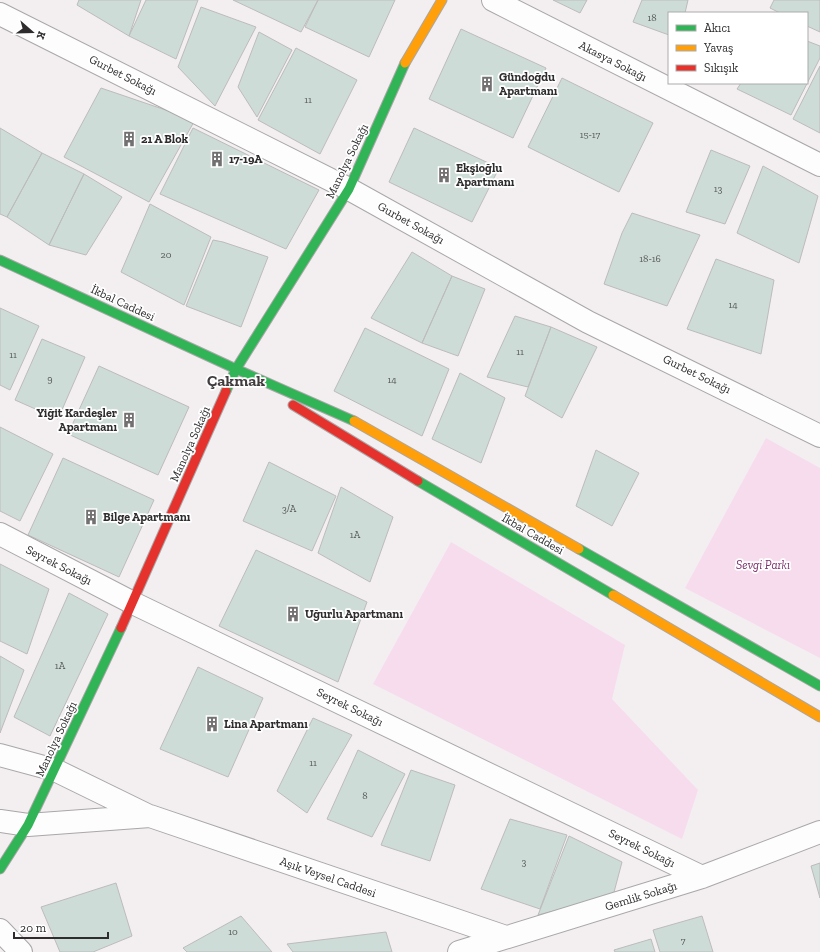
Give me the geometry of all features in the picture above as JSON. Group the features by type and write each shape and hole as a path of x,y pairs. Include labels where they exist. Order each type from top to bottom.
{"main road":[{"name":"Manolya Sokağı","path":"0,868 28,825 55,770 133,603 236,369 349,189 400,72 442,0"},
{"name":"İkbal Caddesi","path":"0,260 236,369 347,417 820,686"},
{"name":"İkbal Caddesi","path":"236,369 337,433 820,717"}],"street":[{"name":"Akasya Sokağı","path":"493,0 820,165"},
{"name":"Gurbet Sokağı","path":"0,14 349,189 588,322 820,436"},
{"name":"Seyrek Sokağı","path":"0,534 133,603 702,877"},
{"name":"Aşık Veysel Caddesi","path":"0,755 55,770 150,816 506,938"},
{"name":"Aşık Veysel Caddesi","path":"0,821 28,825 150,816"},
{"name":"Gemlik Sokağı","path":"459,952 702,877 820,832"},
{"path":"0,930 21,952"}],"green space":[{"name":"Sevgi Parkı","path":"766,438 820,468 820,658 685,588"},
{"path":"451,542 625,645 612,699 698,790 682,839 373,684"}],"building":[{"path":"79,0 141,0 129,36 77,5"},
{"path":"146,0 198,0 176,59 129,36"},
{"path":"233,0 318,0 301,32"},
{"path":"318,0 395,0 369,57 305,27"},
{"path":"553,0 587,0 580,13"},
{"path":"642,0 688,0 685,12 668,12 668,35 633,22"},
{"path":"774,0 820,0 820,32 808,26 808,12 778,12 770,8"},
{"path":"201,7 256,27 215,106 178,67"},
{"name":"Gündoğdu Apartmanı","path":"461,29 546,68 513,138 429,99"},
{"path":"259,32 292,50 257,117 238,87"},
{"path":"808,41 820,46 820,58 808,82"},
{"path":"296,48 357,80 320,154 258,120"},
{"path":"820,66 820,133 793,119"},
{"path":"562,78 653,123 619,192 528,147"},
{"path":"740,84 807,84 791,115 737,89"},
{"name":"21 A Blok","path":"101,88 195,120 149,202 64,157"},
{"path":"0,128 42,153 7,217 0,214"},
{"name":"17-19A","path":"193,128 319,190 286,249 160,194"},
{"name":"Ekşioğlu Apartmanı","path":"414,128 499,168 472,222 389,182"},
{"path":"711,150 750,166 725,224 686,212"},
{"path":"42,153 84,174 49,245 7,217"},
{"path":"763,166 818,196 799,263 737,233"},
{"path":"84,174 122,197 86,255 49,245"},
{"path":"150,204 211,237 184,305 121,272"},
{"path":"632,213 700,235 667,306 604,284 622,233"},
{"path":"213,240 268,257 241,327 186,306"},
{"path":"412,252 452,276 422,343 371,318"},
{"path":"716,259 774,280 761,354 687,329"},
{"path":"452,276 485,289 458,356 422,343"},
{"path":"0,308 39,326 10,390 0,385"},
{"path":"515,316 551,327 528,387 487,377"},
{"path":"551,327 597,347 562,418 525,396"},
{"path":"365,328 449,369 422,436 334,391"},
{"path":"42,339 85,357 58,419 15,400"},
{"name":"Yiğit Kardeşler Apartmanı","path":"99,366 189,407 158,475 68,434"},
{"path":"460,373 505,398 481,463 432,439"},
{"path":"0,427 53,454 20,521 0,511"},
{"path":"596,450 639,473 612,526 576,506"},
{"name":"Bilge Apartmanı","path":"63,458 154,500 119,577 28,535"},
{"path":"269,462 336,496 312,551 243,521"},
{"path":"341,487 393,517 370,582 318,553"},
{"name":"Uğurlu Apartmanı","path":"256,550 367,602 338,682 219,626"},
{"path":"0,564 49,589 27,654 0,641"},
{"path":"69,593 108,614 50,736 14,717"},
{"path":"0,656 24,670 0,733"},
{"name":"Lina Apartmanı","path":"198,667 263,698 228,777 160,749"},
{"path":"313,718 352,735 307,813 277,791"},
{"path":"358,750 405,774 372,837 327,819"},
{"path":"411,770 455,785 430,861 381,845"},
{"path":"510,819 567,835 540,909 481,889"},
{"path":"569,836 622,862 613,896 538,915"},
{"path":"820,863 820,898 811,866"},
{"path":"116,883 132,936 93,952 60,952 41,907"},
{"path":"241,916 272,952 187,952 183,948"},
{"path":"702,916 713,952 660,952 653,930"},
{"path":"386,932 392,952 293,952 287,944"},
{"path":"651,939 655,952 615,952 614,950"}],"traffic: fast":[{"path":"226,391 236,369 349,189 405,63"},
{"path":"0,260 236,369 354,421"},
{"path":"418,481 613,595"},
{"path":"579,549 820,686"},
{"path":"0,869 28,825 121,628"}],"traffic: slow":[{"path":"405,63 442,0"},
{"path":"354,421 579,549"},
{"path":"613,595 820,717"}],"traffic: jam":[{"path":"121,628 226,391"},
{"path":"293,405 418,481"}],"place":[{"name":"Gündoğdu Apartmanı","path":"487,84"},
{"name":"21 A Blok","path":"129,139"},
{"name":"17-19A","path":"217,159"},
{"name":"Ekşioğlu Apartmanı","path":"444,175"},
{"name":"Yiğit Kardeşler Apartmanı","path":"129,420"},
{"name":"Bilge Apartmanı","path":"91,517"},
{"name":"Uğurlu Apartmanı","path":"293,614"},
{"name":"Lina Apartmanı","path":"212,724"}],"district":[{"name":"Çakmak","path":"236,380"}]}
